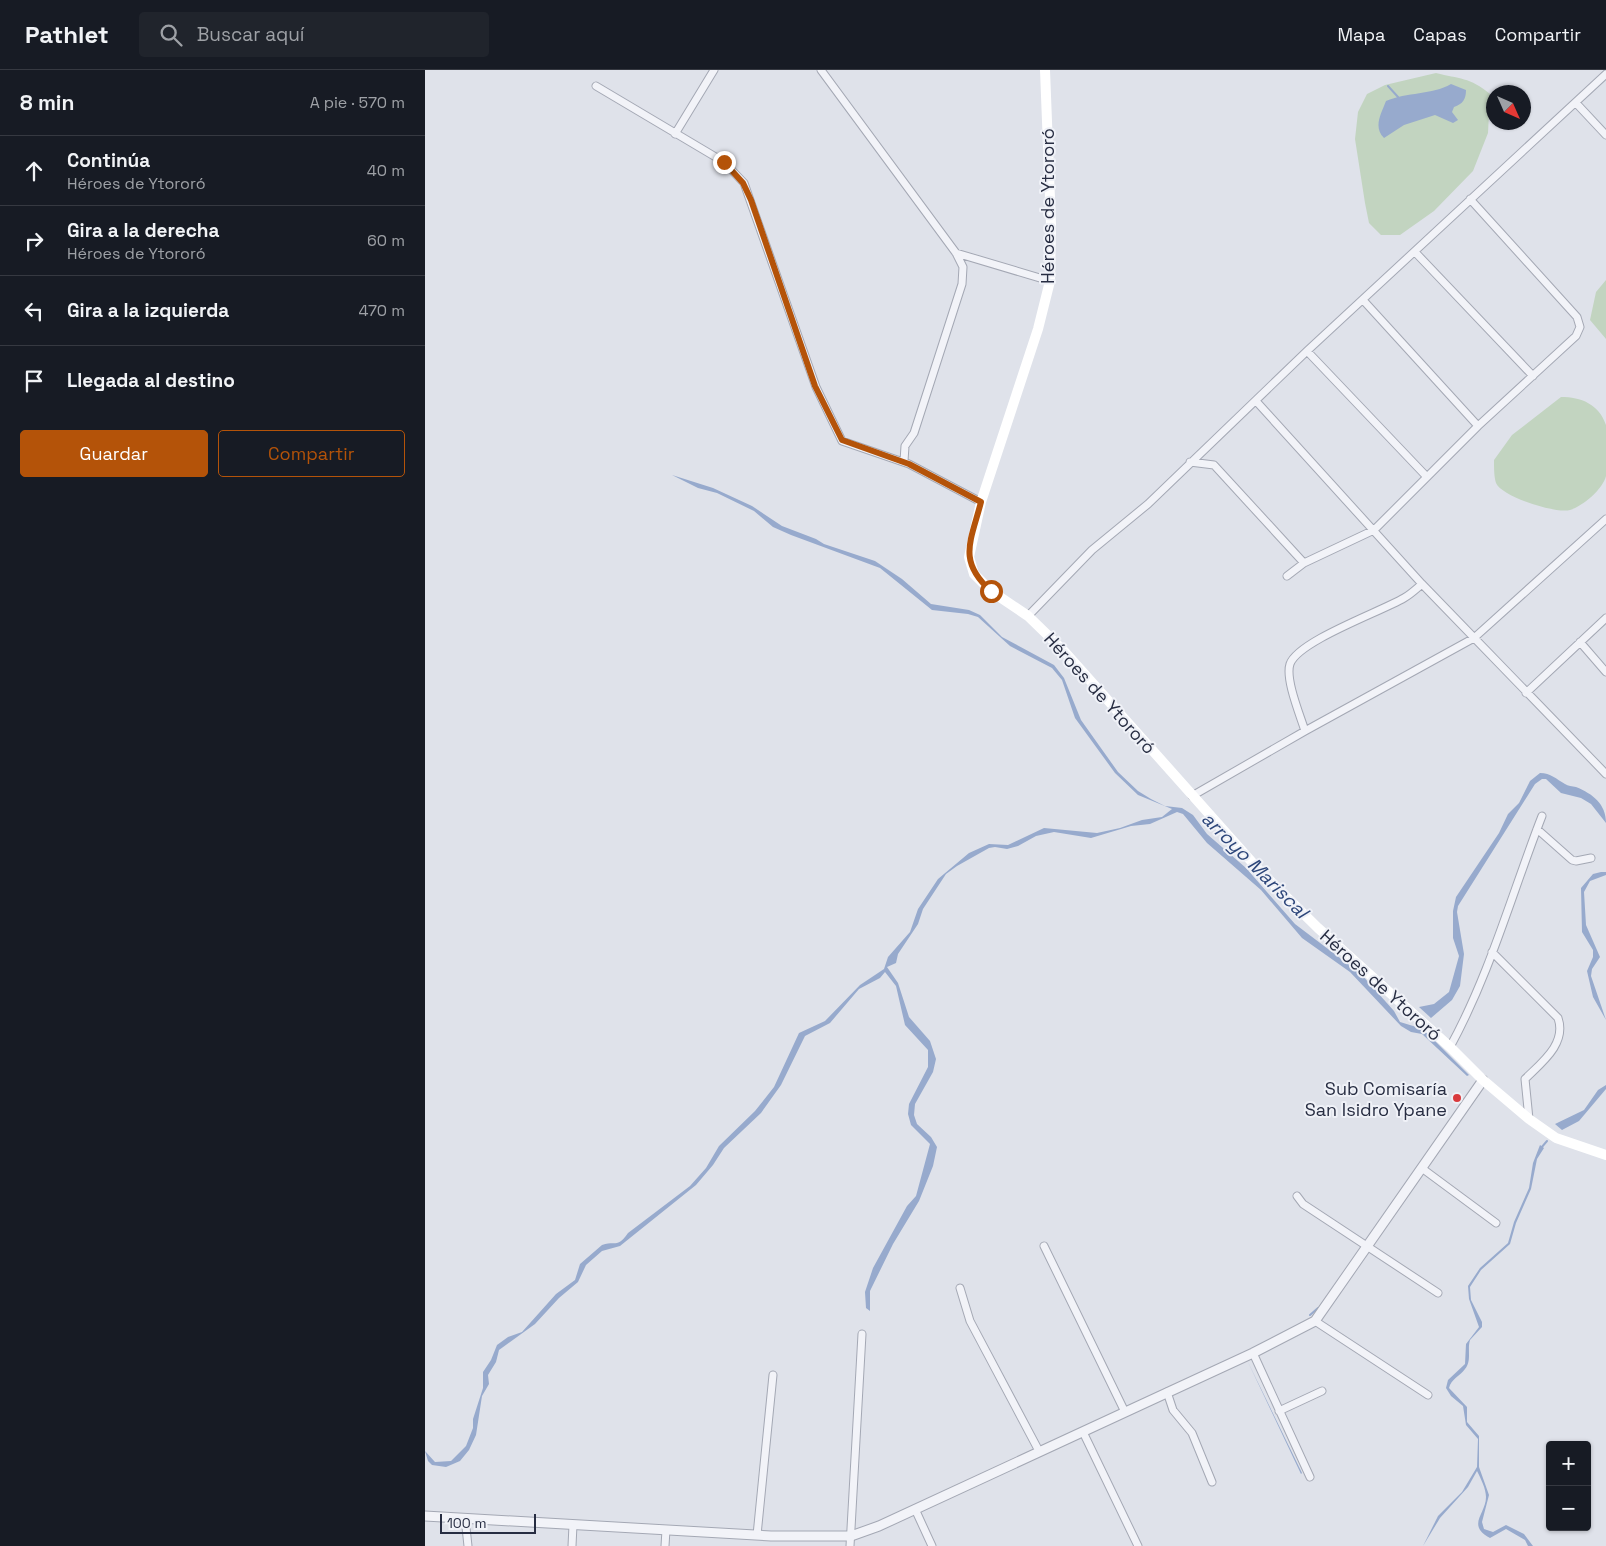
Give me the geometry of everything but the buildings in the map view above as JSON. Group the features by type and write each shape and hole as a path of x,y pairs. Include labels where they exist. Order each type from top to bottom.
{"main road":[{"name":"Héroes de Ytororó","path":"1045,70 1051,224 1050,281 1038,329 981,502 971,549 970,566 974,574 991,591 1028,616 1064,651 1259,870 1318,928 1450,1047 1483,1080 1529,1119 1569,1144 1606,1155"}],"street":[{"path":"675,134 714,70"},
{"path":"821,70 963,266 962,284 914,433 905,446 904,462"},
{"path":"1028,616 1092,550 1148,504 1190,462 1470,199 1523,154 1606,74 1602,70"},
{"path":"596,86 675,134 702,147 724,162 743,183 815,386 842,440 904,462 981,502"},
{"path":"1576,103 1606,135"},
{"path":"1287,576 1304,562 1374,530 1478,426 1576,336 1580,327 1577,317 1470,199"},
{"path":"1415,252 1533,376"},
{"path":"956,254 1050,281"},
{"path":"1363,300 1478,426"},
{"path":"1307,352 1427,477"},
{"path":"1256,401 1422,584 1606,774"},
{"path":"1190,462 1214,465 1304,562"},
{"path":"1192,796 1474,638 1606,519"},
{"path":"1305,731 1290,677 1289,665 1295,655 1312,644 1403,598 1422,584"},
{"path":"1526,693 1606,618"},
{"path":"1580,642 1606,672"},
{"path":"1450,1047 1468,1011 1492,952 1542,816"},
{"path":"1537,829 1572,860 1591,858"},
{"path":"1492,952 1529,987 1558,1018 1561,1025 1557,1042 1552,1051 1525,1079 1529,1119"},
{"path":"425,1516 757,1535 851,1536 879,1526 1039,1450 1083,1432 1315,1321 1423,1169 1483,1080"},
{"path":"1423,1169 1496,1223"},
{"path":"1297,1196 1303,1204 1438,1293"},
{"path":"1044,1246 1125,1412"},
{"path":"960,1288 970,1321 1039,1450"},
{"path":"1315,1321 1428,1395"},
{"path":"850,1546 862,1334"},
{"path":"1253,1352 1310,1477"},
{"path":"757,1535 773,1375"},
{"path":"1279,1410 1322,1391"},
{"path":"1167,1392 1173,1410 1193,1433 1212,1482"},
{"path":"1083,1432 1138,1546"},
{"path":"915,1509 932,1546"},
{"path":"465,1518 467,1546"},
{"path":"571,1546 573,1525"},
{"path":"665,1546 666,1530"}],"green space":[{"path":"1436,73 1470,81 1486,91 1486,130 1488,130 1488,133 1473,171 1434,211 1400,235 1381,235 1369,223 1355,139 1358,112 1367,94 1385,85"},
{"path":"1606,280 1606,339 1590,320 1596,292"},
{"path":"1561,397 1575,398 1588,403 1599,412 1606,425 1606,476 1604,481 1586,501 1575,508 1563,511 1542,507 1508,494 1496,483 1494,475 1494,460 1512,435"}],"water":[{"path":"1451,84 1466,90 1463,101 1454,107 1452,112 1458,120 1453,123 1435,115 1404,125 1384,138 1378,125 1386,101 1444,88"},
{"path":"672,475 713,488 752,506 782,526 824,544 875,561 902,579 931,604 969,610 980,615 1002,637 1054,665 1064,678 1081,720 1118,772 1138,791 1151,799 1165,806 1182,808 1193,815 1207,834 1246,868 1295,924 1361,974 1394,1011 1400,1022 1423,1029 1469,1075 1467,1076 1422,1034 1411,1032 1401,1026 1350,972 1302,938 1261,890 1207,843 1183,814 1177,812 1150,824 1131,826 1091,838 1054,832 1036,836 1018,846 1007,849 989,848 946,874 923,909 918,924 898,954 896,963 887,967 898,983 909,1017 930,1041 936,1059 933,1072 915,1104 914,1115 917,1124 931,1137 937,1147 933,1166 919,1201 893,1244 870,1291 870,1311 866,1308 865,1292 873,1268 907,1206 916,1196 930,1144 911,1125 908,1114 909,1104 928,1067 928,1050 905,1025 896,986 885,972 880,978 859,989 830,1023 805,1036 781,1085 761,1113 724,1148 696,1185 620,1246 602,1251 586,1265 578,1282 559,1298 535,1324 499,1350 496,1362 488,1375 489,1384 482,1396 476,1435 469,1450 460,1461 446,1467 432,1465 428,1461 425,1451 435,1462 451,1461 466,1446 473,1428 473,1419 483,1388 483,1372 491,1360 497,1345 508,1337 522,1332 556,1294 575,1280 580,1264 602,1245 619,1243 628,1233 690,1186 706,1168 719,1146 755,1111 774,1087 799,1033 825,1021 860,985 884,969 888,957 910,932 918,909 938,879 969,853 989,844 1008,845 1044,828 1097,833 1120,828 1142,820 1162,817 1172,809 1138,795 1115,773 1075,718 1062,680 1052,668 1010,646 978,617 932,610 880,568 773,527 754,511 717,493 698,488"},
{"path":"1540,773 1550,775 1566,785 1576,787 1593,796 1604,810 1606,823 1591,804 1581,798 1561,793 1546,779 1542,779 1535,784 1458,906 1457,912 1464,954 1460,986 1452,1000 1431,1018 1419,1007 1434,1004 1449,992 1459,956 1453,938 1453,911 1456,897 1499,833 1508,814 1519,803 1530,781"},
{"path":"1606,872 1606,875 1590,881 1584,892 1586,925 1600,957 1592,969 1591,976 1606,1020 1593,997 1587,971 1593,957 1593,950 1582,932 1581,888 1593,874"},
{"path":"1606,1085 1606,1089 1579,1121 1562,1130 1555,1124 1584,1110 1598,1090"},
{"path":"1540,1145 1544,1148 1537,1159 1531,1189 1516,1223 1510,1244 1481,1270 1470,1287 1471,1300 1482,1322 1482,1327 1470,1340 1467,1366 1449,1388 1467,1407 1467,1422 1479,1436 1479,1467 1489,1495 1482,1522 1484,1529 1493,1532 1506,1525 1524,1534 1533,1546 1528,1546 1525,1540 1506,1529 1490,1538 1479,1529 1479,1519 1486,1497 1477,1471 1468,1487 1440,1518 1423,1546 1438,1516 1462,1492 1477,1467 1478,1439 1466,1425 1463,1406 1451,1396 1446,1388 1448,1380 1465,1364 1466,1344 1479,1327 1469,1299 1468,1286 1480,1268 1508,1243 1514,1222 1529,1188 1533,1163"},
{"path":"1247,1360 1302,1473 1301,1474"}],"waterway":[{"path":"1388,86 1398,97"},
{"path":"1541,1148 1547,1141"},
{"path":"1310,1315 1318,1308"}],"place":[{"name":"Sub Comisaría San Isidro Ypane","path":"1457,1098"}],"route":[{"path":"724,162 743,183 751,200 815,386 835,430 842,440 909,464 934,479 956,487 981,502 969,557 970,566 974,574 991,591"}],"water label":[{"name":"arroyo Mariscal","path":"1255,865"}]}
